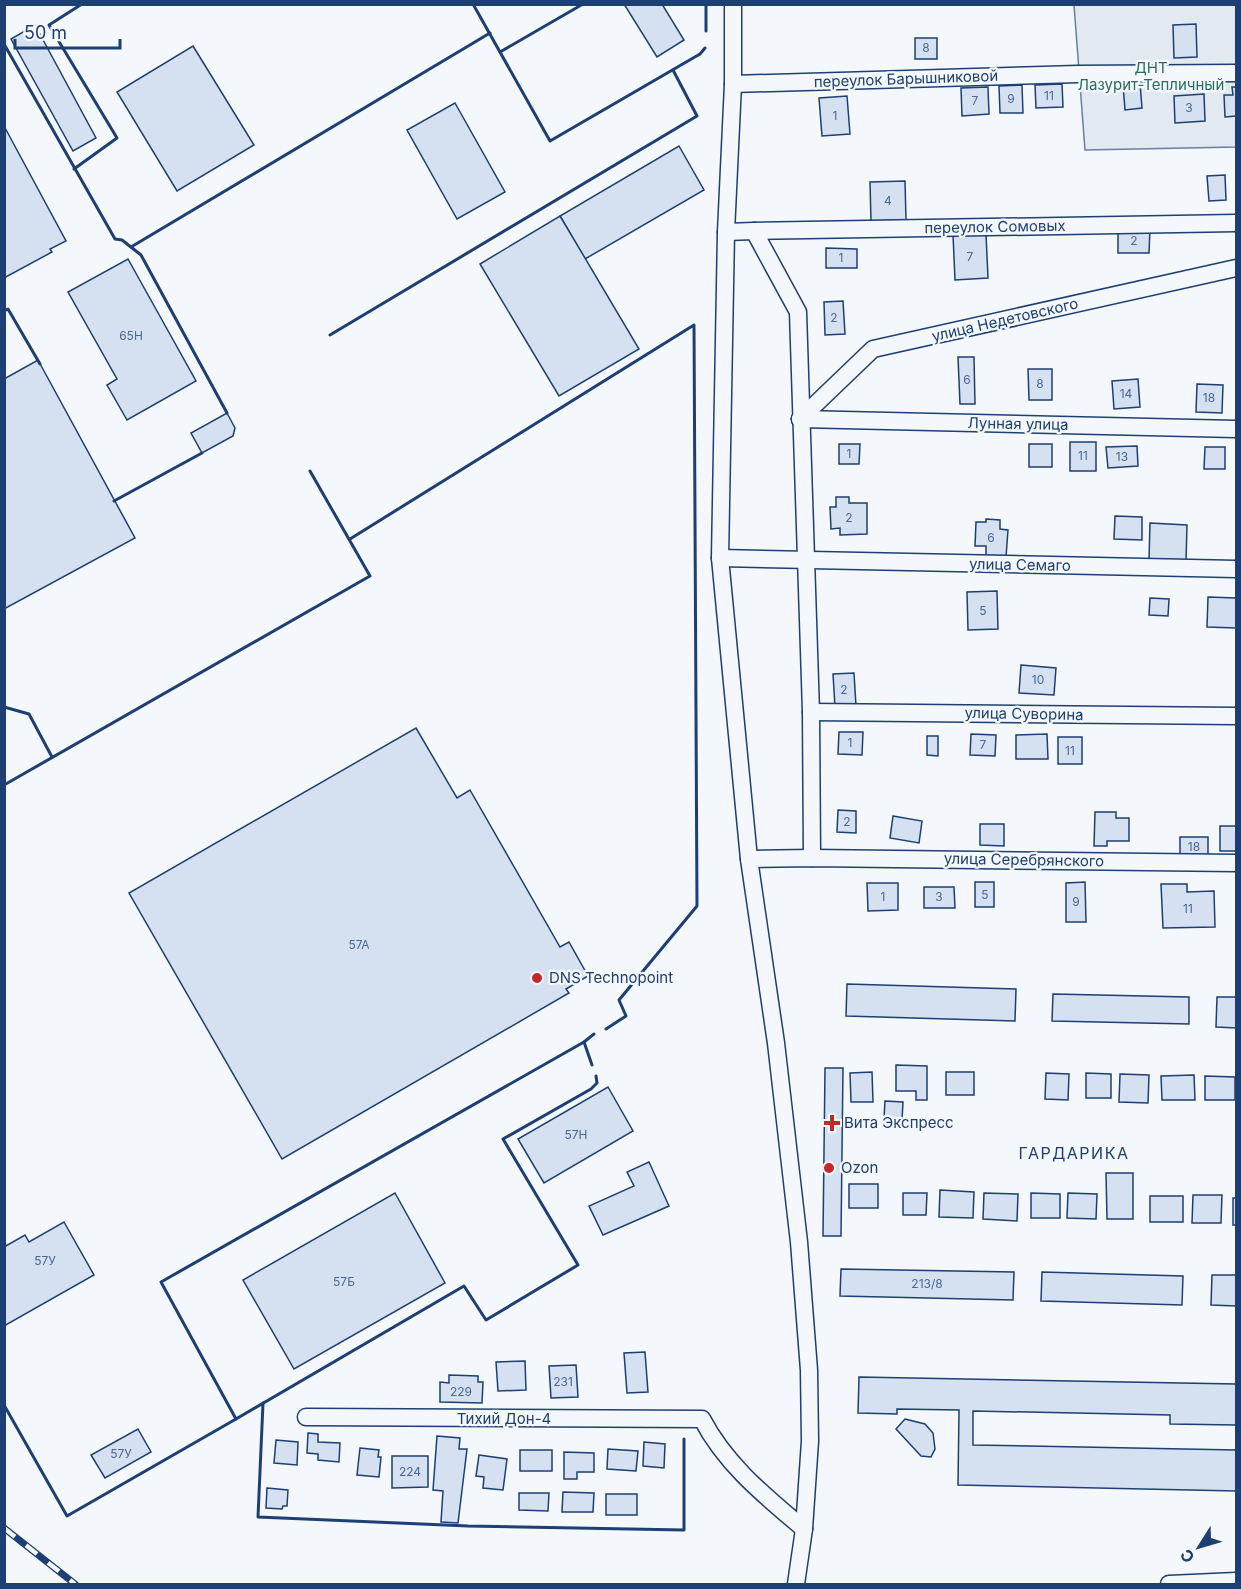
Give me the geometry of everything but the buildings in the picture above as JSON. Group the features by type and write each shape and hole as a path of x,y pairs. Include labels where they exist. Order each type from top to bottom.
{"street":[{"path":"733,4 733,84 726,232 720,558 749,859 776,1043 799,1242 810,1441 804,1529 796,1584"},
{"name":"переулок Барышниковой","path":"733,84 1078,74 1236,73"},
{"name":"переулок Сомовых","path":"726,232 1236,223"},
{"path":"754,231 798,312 804,561 811,712 812,858"},
{"name":"улица Недетовского","path":"800,419 873,350 1236,268"},
{"name":"Лунная улица","path":"800,419 1236,429"},
{"name":"улица Семаго","path":"720,558 1236,569"},
{"name":"улица Суворина","path":"811,712 1236,716"},
{"name":"улица Серебрянского","path":"749,859 1236,863"},
{"name":"Тихий Дон-4","path":"306,1417 702,1419 716,1445 756,1488 804,1529"},
{"path":"1169,1584 1236,1581"}],"green space":[{"name":"ДНТ Лазурит-Тепличный","path":"1074,5 1236,5 1236,147 1085,150"}],"railway":[{"path":"4,1528 75,1584"}],"wall":[{"path":"74,169 117,138 49,25 82,4"},
{"path":"473,4 550,141 700,54 705,48"},
{"path":"500,52 583,4"},
{"path":"706,4 706,31"},
{"path":"131,247 490,33"},
{"path":"4,44 115,239 122,240 141,255 227,413"},
{"path":"330,335 697,116 673,70"},
{"path":"4,311 8,309 40,364"},
{"path":"350,539 694,325 697,906 619,1000 626,1016 606,1029"},
{"path":"114,501 202,453"},
{"path":"4,785 370,576 310,471"},
{"path":"4,707 29,714 52,757"},
{"path":"592,1065 584,1042 594,1034"},
{"path":"584,1042 161,1282 236,1419 464,1286 486,1320 578,1265 503,1139 591,1089 597,1083 596,1076"},
{"path":"263,1403 258,1517 468,1526 684,1530 684,1439"},
{"path":"4,1405 67,1516 236,1419"}],"place":[{"name":"DNS Technopoint","path":"537,978"},
{"name":"Вита Экспресс","path":"832,1123"},
{"name":"Ozon","path":"829,1168"}],"district":[{"name":"ГАРДАРИКА","path":"1074,1153"}]}
